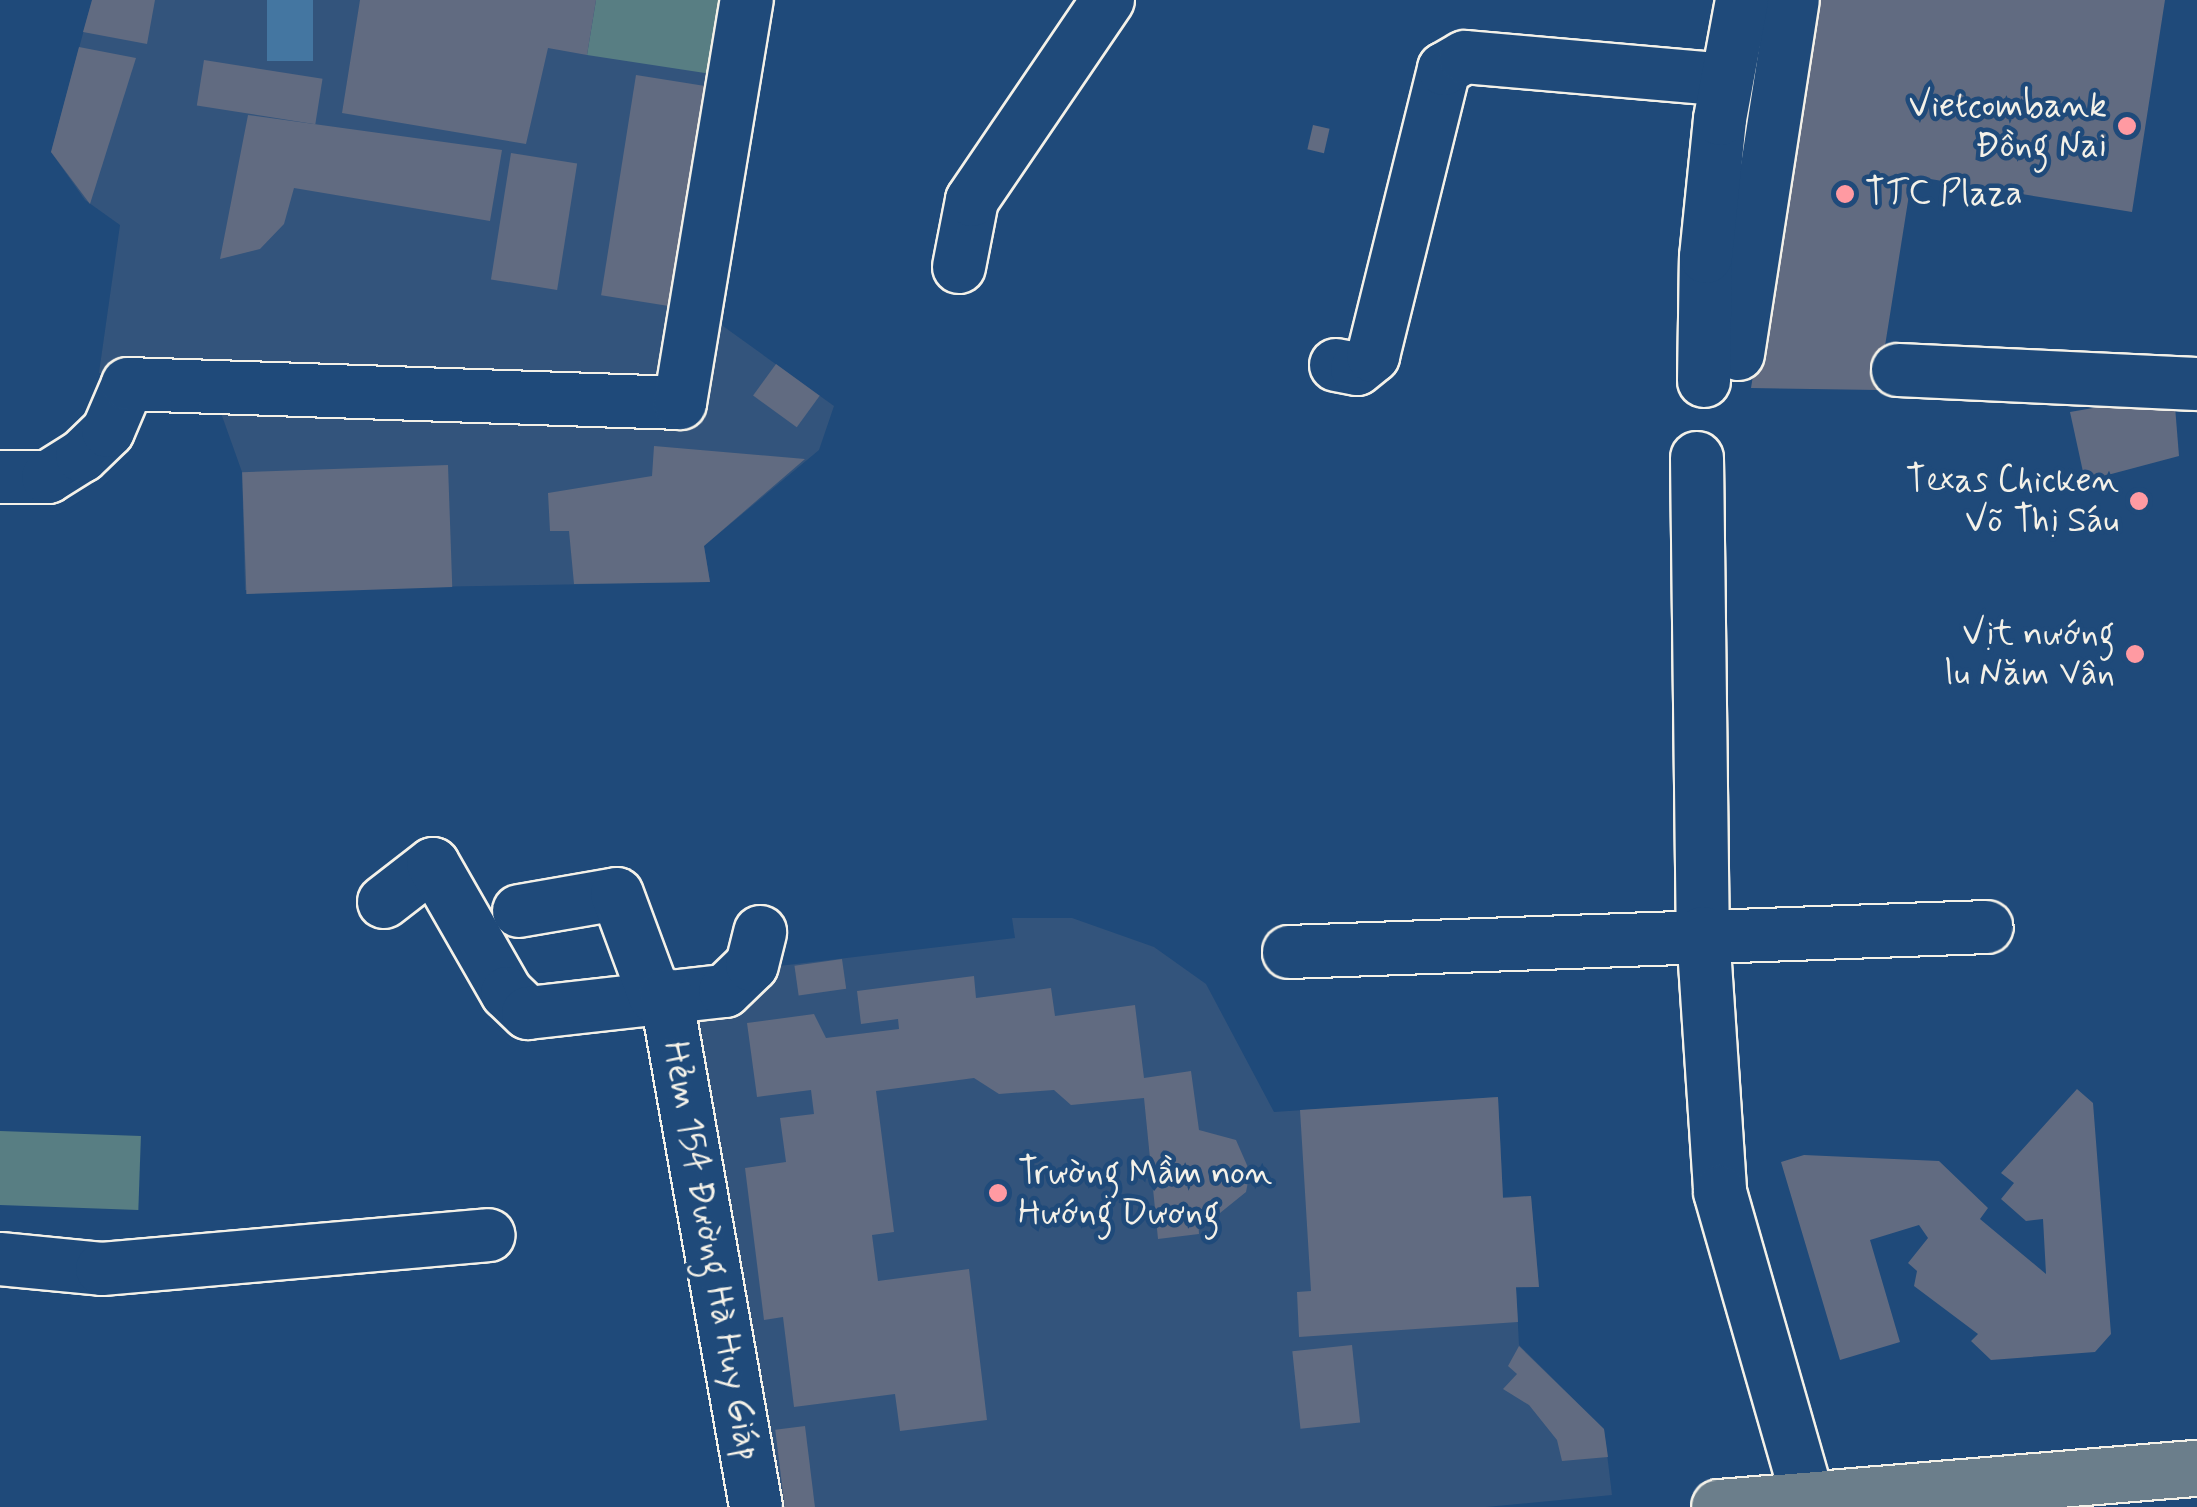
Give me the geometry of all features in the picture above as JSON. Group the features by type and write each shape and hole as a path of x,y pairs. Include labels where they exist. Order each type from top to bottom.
{"main road":[{"path":"1718,1507 1808,1498 2048,1493 2197,1468"}],"street":[{"path":"0,477 48,477 82,456 108,430 128,384 680,403 747,0"},
{"path":"959,268 972,200 1108,0"},
{"path":"1742,0 1726,80 1706,257 1721,368 1793,0"},
{"path":"1336,365 1357,369 1373,356 1444,69 1464,57 1726,80"},
{"path":"1898,370 2197,384"},
{"path":"1697,458 1703,933 1720,1192 1808,1498"},
{"name":"Hẻm 154 Đường Hà Huy Giáp","path":"384,902 433,864 507,993 528,1013 725,991 752,965 760,932"},
{"path":"520,911 617,894 660,996"},
{"path":"1289,952 1703,933 1987,927"},
{"name":"Hẻm 154 Đường Hà Huy Giáp","path":"660,996 756,1507"},
{"path":"0,1260 102,1269 490,1235"}],"shaded area":[{"path":"92,0 596,0 718,75 672,394 99,373 120,225 85,200 51,152"},
{"path":"267,0 313,0 313,61 267,61"},
{"path":"702,311 834,406 819,450 704,546 710,582 245,590 242,472 216,399 680,412"},
{"name":"Trường Mầm non Hướng Dương","path":"1012,918 1072,918 1154,947 1206,984 1274,1112 1498,1097 1503,1197 1531,1196 1539,1287 1516,1288 1519,1345 1604,1429 1612,1495 1486,1507 767,1507 679,1024 761,968 1015,938"}],"green space":[{"path":"596,0 730,0 718,75 587,55"},
{"path":"0,1131 141,1136 138,1210 0,1205"}],"building":[{"path":"92,0 155,0 147,44 83,32"},
{"path":"360,0 596,0 587,55 548,48 526,144 342,113"},
{"name":"TTC Plaza","path":"1813,0 2165,0 2132,212 1912,176 1878,390 1751,388"},
{"path":"79,47 136,58 90,204 51,152"},
{"path":"204,60 323,79 315,124 197,105"},
{"path":"636,75 705,86 670,306 601,295"},
{"path":"248,115 502,150 490,221 294,188 284,224 260,249 220,259"},
{"path":"1313,125 1330,129 1324,153 1307,149"},
{"path":"511,153 577,163 557,290 491,279"},
{"path":"776,364 820,396 797,427 753,396"},
{"path":"2174,394 2179,456 2085,481 2070,412"},
{"path":"654,446 805,459 704,546 710,582 574,584 569,531 550,531 548,493 652,476"},
{"path":"448,465 452,587 246,594 242,472"},
{"path":"842,959 846,989 799,995 794,966"},
{"path":"974,976 976,998 1051,988 1055,1016 1135,1005 1144,1078 1191,1071 1199,1130 1236,1140 1250,1172 1246,1192 1220,1213 1198,1217 1199,1234 1158,1239 1144,1098 1071,1105 1054,1090 999,1094 974,1078 876,1091 894,1232 872,1235 878,1281 969,1269 987,1420 900,1431 895,1394 794,1407 783,1317 764,1320 745,1168 786,1162 780,1118 814,1114 811,1090 757,1097 747,1023 814,1014 826,1038 899,1029 898,1019 861,1024 857,991"},
{"path":"2077,1089 2093,1103 2111,1334 2095,1352 1991,1360 1971,1341 1978,1334 1914,1286 1917,1271 1908,1263 1928,1238 1919,1225 1870,1240 1900,1342 1840,1360 1781,1162 1804,1155 1939,1161 1988,1208 1980,1219 2046,1274 2043,1219 2026,1221 2001,1199 2014,1183 2001,1173"},
{"path":"1498,1097 1503,1198 1531,1196 1539,1287 1516,1287 1518,1322 1299,1337 1297,1292 1311,1291 1300,1110"},
{"path":"1352,1345 1360,1423 1300,1429 1292,1351"},
{"path":"1519,1346 1604,1429 1608,1457 1562,1461 1557,1440 1529,1405 1503,1389 1517,1374 1508,1366"},
{"path":"805,1426 815,1507 785,1507 775,1430"}],"place":[{"name":"Vietcombank Đồng Nai","path":"2127,126"},
{"name":"TTC Plaza","path":"1845,194"},
{"name":"Texas Chicken Võ Thị Sáu","path":"2139,501"},
{"name":"Vịt nướng lu Năm Vân","path":"2135,654"},
{"name":"Trường Mầm non Hướng Dương","path":"998,1193"}]}
